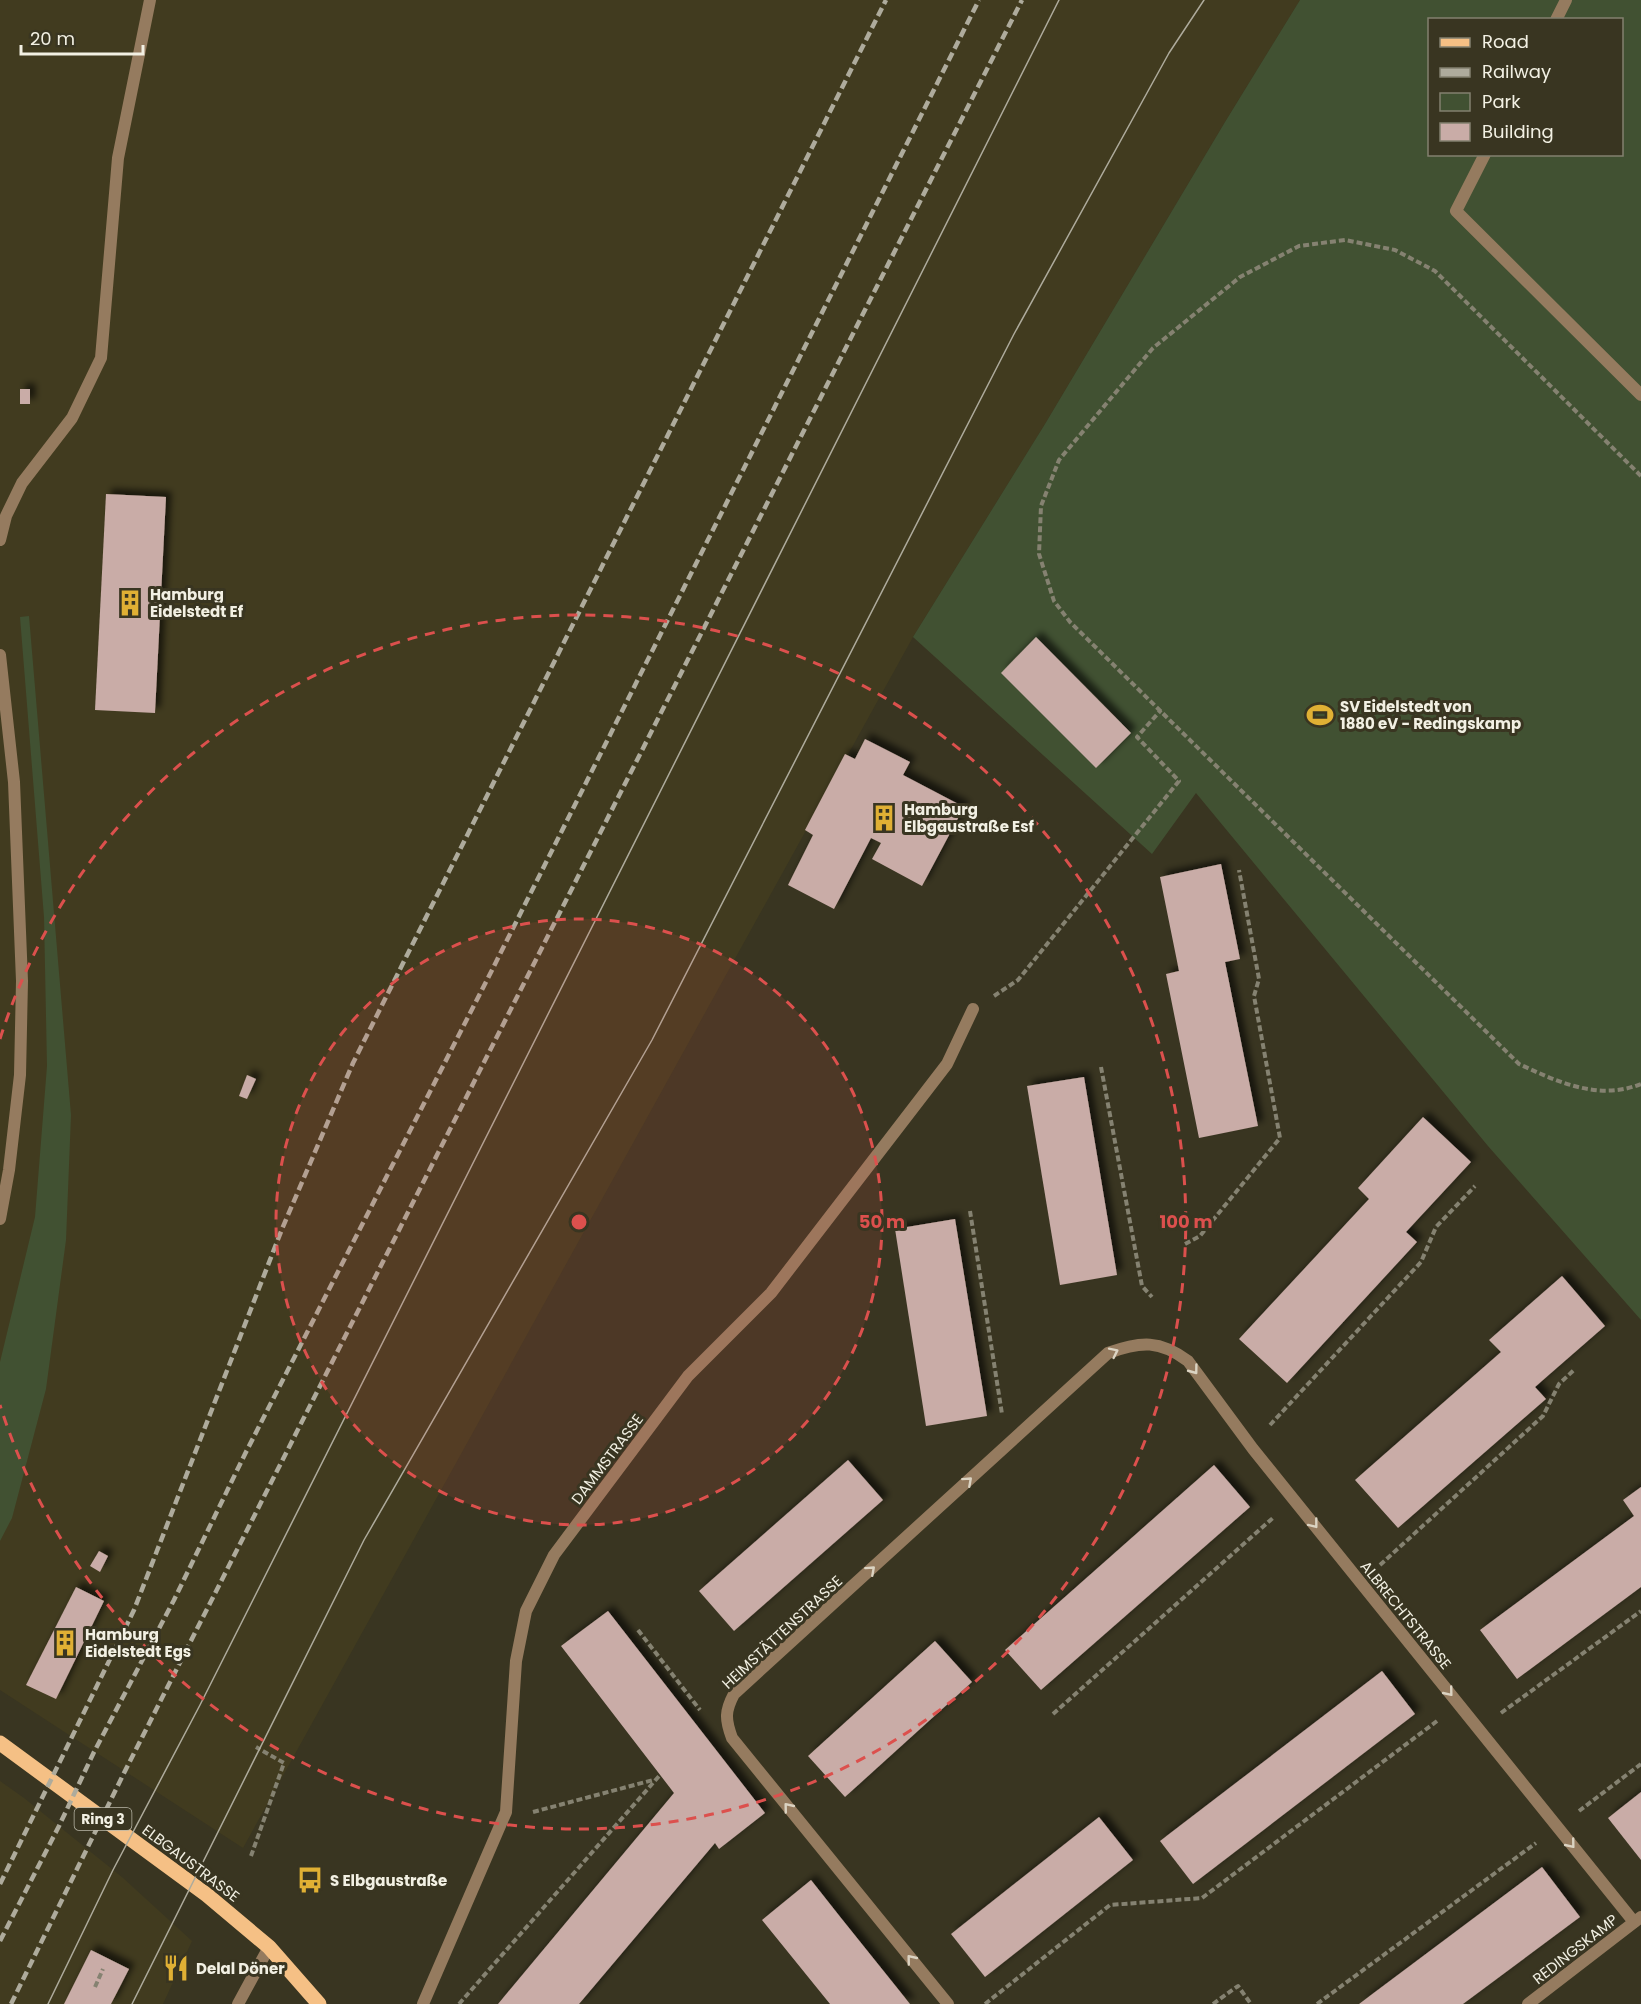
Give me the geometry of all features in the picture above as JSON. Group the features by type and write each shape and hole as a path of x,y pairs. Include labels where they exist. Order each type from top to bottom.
{"main road":[{"name":"ELBGAUSTRASSE","path":"0,1743 207,1895 269,1947 319,2004"}],"street":[{"path":"0,540 6,516 22,483 72,418 101,358 118,158 150,0"},
{"path":"1557,18 1566,0"},
{"path":"1484,156 1456,211 1641,395"},
{"path":"0,655 14,782 22,981 20,1075 9,1170 0,1220"},
{"name":"DAMMSTRASSE","path":"423,2004 506,1812 516,1661 526,1611 554,1555 688,1376 771,1293 947,1064 973,1009"},
{"name":"ALBRECHTSTRASSE","path":"1144,1344 1161,1346 1174,1351 1188,1362 1253,1449 1637,1920"},
{"name":"HEIMSTÄTTENSTRASSE","path":"948,2004 732,1738 726,1722 727,1707 734,1694 1108,1353 1127,1346 1144,1344"},
{"name":"REDINGSKAMP","path":"1528,2004 1637,1920"},
{"path":"238,2004 269,1947"}],"path":[{"path":"1641,476 1435,271 1395,250 1345,240 1299,246 1240,277 1153,348 1059,460 1041,506 1039,554 1054,601 1070,622 1520,1064 1557,1082 1589,1091 1632,1088 1641,1084"},
{"path":"973,1009 1018,980 1179,781 1137,737 1161,711"},
{"path":"1185,1244 1200,1236 1280,1138 1254,996 1259,979 1239,870"},
{"path":"1101,1067 1142,1286 1152,1297"},
{"path":"1265,1430 1421,1262 1436,1227 1475,1186"},
{"path":"970,1211 1002,1417"},
{"path":"1375,1569 1543,1416 1559,1384 1575,1369"},
{"path":"1053,1714 1280,1512"},
{"path":"1496,1717 1641,1611"},
{"path":"638,1630 702,1713"},
{"path":"985,2004 1110,1905 1202,1898 1443,1717"},
{"path":"251,1856 284,1763 256,1747"},
{"path":"1573,1815 1641,1764"},
{"path":"459,2004 660,1775"},
{"path":"530,1813 654,1780"},
{"path":"1317,2004 1541,1839"},
{"path":"95,1987 103,1969"},
{"path":"1213,2004 1238,1986 1251,2004"}],"shaded area":[{"path":"0,0 1300,0 1045,424 913,637 243,1848 0,1690"},
{"path":"0,1781 123,1878 192,1941 163,2004 0,2004"}],"green space":[{"name":"SV Eidelstedt von 1880 eV - Redingskamp","path":"1300,0 1641,0 1641,1320 1488,1146 1196,793 1152,854 913,637 1045,424"},
{"path":"29,616 71,1115 66,1240 46,1389 12,1518 0,1541 0,1362 35,1217 47,1066 44,917 20,617"}],"building":[{"path":"20,389 30,389 30,404 20,404"},
{"name":"Hamburg Eidelstedt Ef","path":"106,494 166,497 155,713 95,710"},
{"path":"1036,637 1131,733 1096,768 1001,673"},
{"name":"Hamburg Elbgaustraße Esf","path":"865,739 910,762 903,775 964,807 922,886 872,859 881,843 871,838 834,909 788,885 813,835 805,830 845,754 855,759"},
{"path":"1221,864 1240,959 1225,962 1258,1126 1199,1138 1166,974 1179,971 1160,877"},
{"path":"247,1075 256,1079 247,1099 239,1096"},
{"path":"1084,1077 1117,1275 1060,1285 1027,1086"},
{"path":"1423,1117 1471,1162 1406,1232 1417,1242 1287,1383 1239,1339 1369,1199 1358,1188"},
{"path":"955,1219 987,1416 926,1426 895,1229"},
{"path":"1562,1276 1605,1326 1535,1387 1546,1399 1398,1528 1355,1480 1501,1352 1489,1340"},
{"path":"848,1460 883,1500 734,1631 699,1591"},
{"path":"1214,1465 1250,1507 1041,1690 1005,1650"},
{"path":"1641,1487 1641,1587 1517,1679 1480,1630 1634,1516 1623,1500"},
{"path":"99,1551 108,1556 100,1572 90,1566"},
{"name":"Hamburg Eidelstedt Egs","path":"76,1587 104,1601 56,1699 26,1685"},
{"path":"608,1611 765,1813 719,1849 715,1843 579,2004 498,2004 674,1793 561,1646"},
{"path":"935,1641 972,1682 845,1797 808,1756"},
{"path":"1382,1671 1415,1714 1193,1884 1160,1841"},
{"path":"1641,1792 1641,1860 1608,1818"},
{"path":"1099,1817 1133,1860 985,1977 951,1934"},
{"path":"1542,1867 1580,1917 1463,2004 1359,2004"},
{"path":"811,1880 910,2004 830,2004 762,1920"},
{"path":"91,1950 129,1969 111,2004 64,2004"}],"tram line":[{"path":"48,2004 113,1870 200,1705 1059,0"},
{"path":"132,2004 364,1540 652,1040 1014,334 1169,53 1204,0"}],"railway":[{"path":"0,1884 134,1610 282,1229 353,1063 886,0"},
{"path":"0,1941 489,976 979,0"},
{"path":"11,2004 124,1773 1022,0"}],"place":[{"name":"Hamburg Eidelstedt Ef","path":"130,603"},
{"name":"SV Eidelstedt von 1880 eV - Redingskamp","path":"1320,715"},
{"name":"Hamburg Elbgaustraße Esf","path":"884,818"},
{"name":"Hamburg Eidelstedt Egs","path":"65,1643"},
{"name":"S Elbgaustraße","path":"310,1880"},
{"name":"Delal Döner","path":"176,1968"}]}
